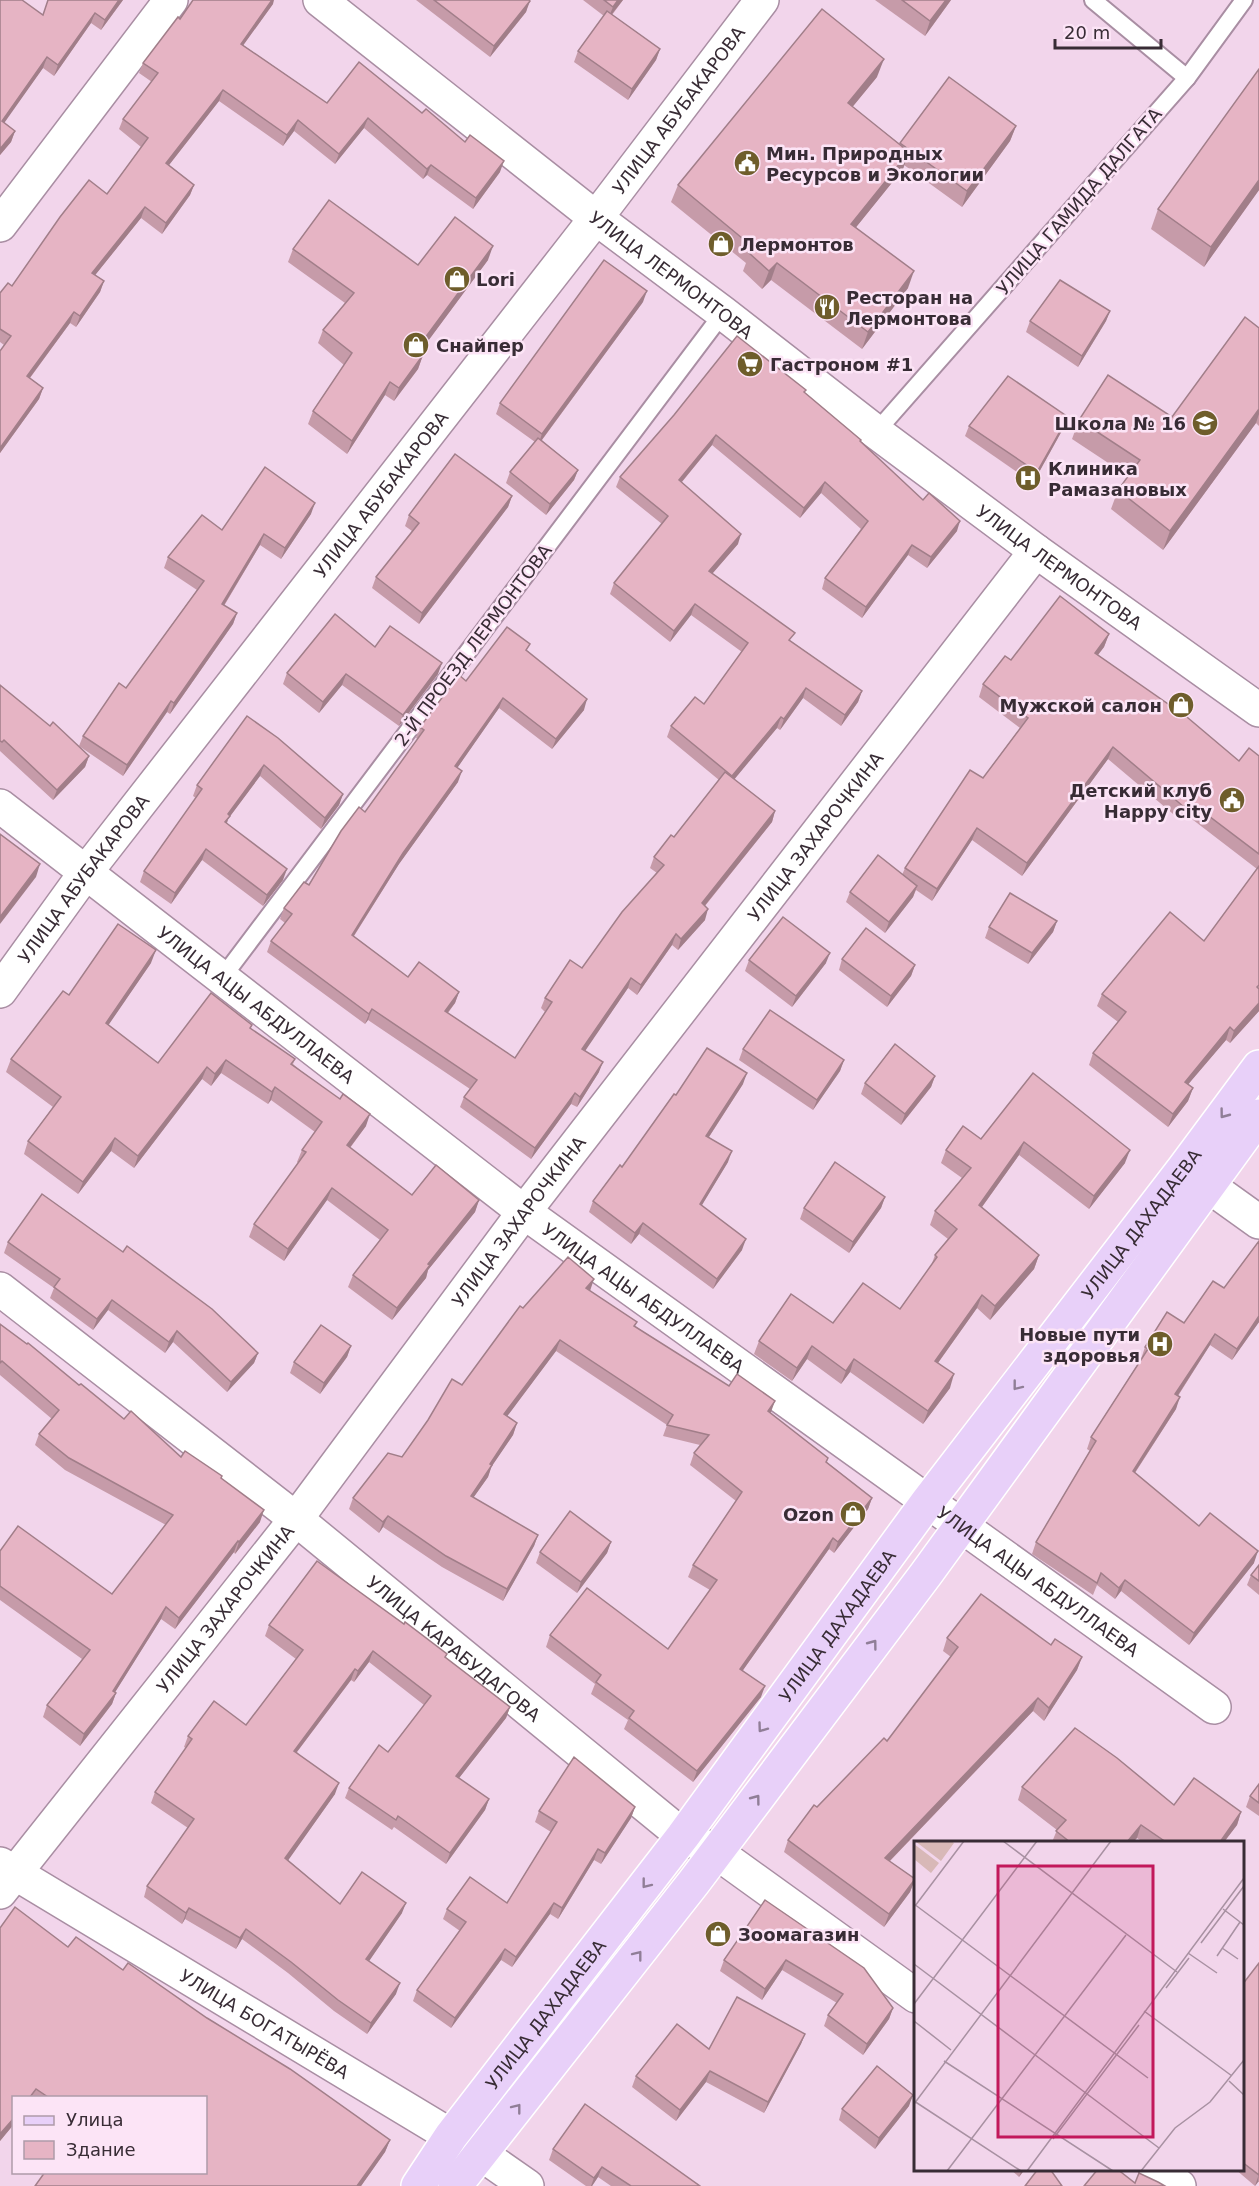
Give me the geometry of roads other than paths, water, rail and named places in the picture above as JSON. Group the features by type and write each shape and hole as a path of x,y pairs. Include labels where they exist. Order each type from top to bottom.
{"main road":[{"name":"УЛИЦА ДАХАДАЕВА","path":"455,2186 694,1882 962,1525 1196,1177 1259,1067"},
{"name":"УЛИЦА ДАХАДАЕВА","path":"418,2186 451,2136 683,1836 928,1501 1196,1177 1259,1116"}],"street":[{"path":"0,225 171,0"},
{"name":"УЛИЦА ЛЕРМОНТОВА","path":"320,0 596,218 876,432 1036,551 1259,710"},
{"name":"УЛИЦА АБУБАКАРОВА","path":"0,991 87,872 596,218 762,0"},
{"name":"УЛИЦА ЗАХАРОЧКИНА","path":"5,1876 296,1519 524,1212 1036,551"},
{"name":"УЛИЦА АЦЫ АБДУЛЛАЕВА","path":"0,806 524,1212 1214,1707"},
{"path":"1196,1177 1259,1222"},
{"name":"УЛИЦА КАРАБУДАГОВА","path":"0,1289 296,1519 683,1836 716,1852 914,1995"},
{"name":"УЛИЦА БОГАТЫРЁВА","path":"5,1876 451,2136 527,2186"},
{"path":"1159,2171 1179,2186"}],"lane":[{"path":"1094,0 1187,78"},
{"name":"УЛИЦА ГАМИДА ДАЛГАТА","path":"876,432 1187,78 1244,0"},
{"name":"2-Й ПРОЕЗД ЛЕРМОНТОВА","path":"222,978 723,313"}],"place":[{"name":"Мин. Природных Ресурсов и Экологии","path":"747,163"},
{"name":"Лермонтов","path":"721,244"},
{"name":"Lori","path":"457,279"},
{"name":"Ресторан на Лермонтова","path":"827,307"},
{"name":"Снайпер","path":"416,345"},
{"name":"Гастроном #1","path":"750,364"},
{"name":"Школа № 16","path":"1205,423"},
{"name":"Клиника Рамазановых","path":"1028,478"},
{"name":"Мужской салон","path":"1181,705"},
{"name":"Детский клуб Happy city","path":"1232,800"},
{"name":"Новые пути здоровья","path":"1160,1344"},
{"name":"Ozon","path":"853,1514"},
{"name":"Зоомагазин","path":"718,1934"}]}
